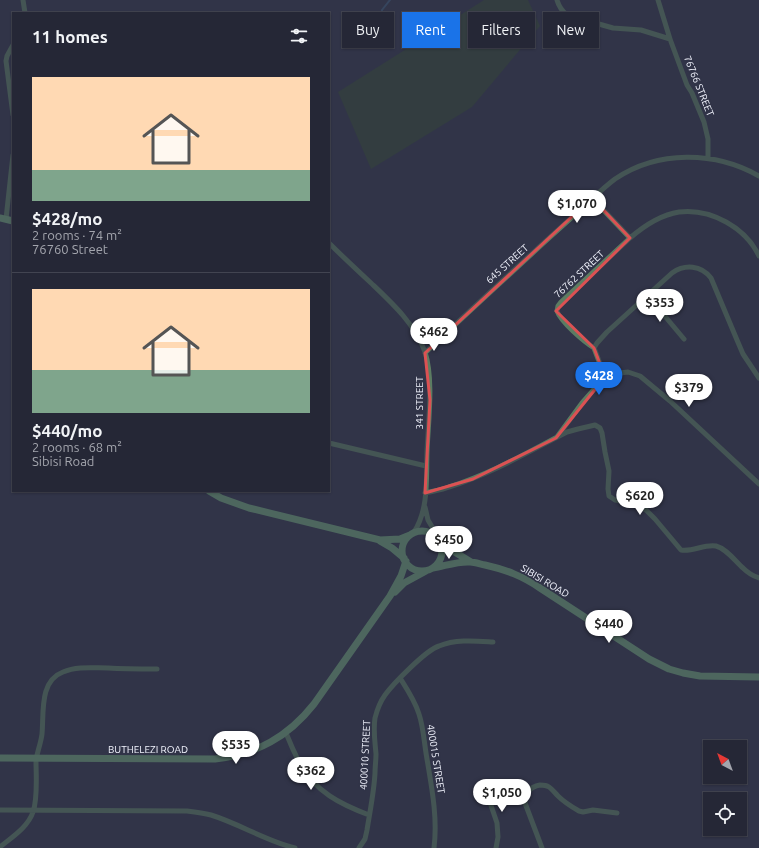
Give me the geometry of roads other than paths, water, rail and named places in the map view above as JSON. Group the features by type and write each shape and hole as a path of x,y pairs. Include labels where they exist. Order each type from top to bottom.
{"street":[{"path":"24,0 25,12"},
{"path":"557,0 559,6 567,15 614,28 641,30 670,39"},
{"name":"76766 STREET","path":"658,0 670,39 687,84 704,122 708,139 708,158"},
{"path":"12,47 6,61 12,107"},
{"name":"645 STREET","path":"425,353 592,198 616,179 629,171 649,163 665,159 678,157 708,158 735,165 759,176"},
{"path":"6,219 12,164"},
{"path":"592,198 630,238"},
{"name":"76762 STREET","path":"594,348 583,340 564,321 558,313 557,308 630,238 651,222 680,212 695,212 708,215 733,226 749,240 759,256"},
{"name":"341 STREET","path":"330,244 396,307 420,340 425,353 430,382 425,492 422,517 412,534"},
{"path":"605,376 594,348 597,343 672,274 681,268 699,268 708,273 711,278 740,347 759,378"},
{"path":"648,296 684,339"},
{"path":"556,438 582,403 605,376 628,372 640,376 670,401 759,484"},
{"path":"425,492 448,488 486,474 567,432 578,428 595,425 600,428 602,433 609,471 608,493 611,498 614,500 634,503 646,510 681,550 716,546 721,548 744,569 759,578"},
{"path":"330,443 426,466"},
{"path":"212,492 221,498 249,508 380,540 400,539 420,531 427,531 433,533 439,539 442,546 441,558 438,564 430,569 422,571 415,569 392,548 380,540"},
{"name":"341 STREET","path":"424,504 427,516 439,539"},
{"name":"BUTHELEZI ROAD","path":"0,758 214,759 231,757 270,743 286,733 306,714 390,596 401,576 405,560 402,552 403,546 412,534"},
{"name":"SIBISI ROAD","path":"439,539 453,552 471,562 500,569 526,578 648,659 669,669 700,676 759,677"},
{"name":"SIBISI ROAD","path":"430,569 453,563 471,562"},
{"name":"BUTHELEZI ROAD","path":"390,596 404,583 430,569"},
{"name":"400010 STREET","path":"359,848 365,839 367,830 375,774 375,719 382,700 400,678 430,650 438,646 452,643 468,641 493,642"},
{"path":"0,847 23,827 31,817 34,810 36,758 42,735 47,686 61,672 72,669 157,669"},
{"name":"400015 STREET","path":"400,678 418,713 422,727 433,797 435,822 434,848"},
{"path":"286,733 300,764 308,776 326,794 337,801 369,815"},
{"path":"482,782 496,823 498,837 496,848"},
{"path":"542,848 525,803 526,796 532,787 543,785 549,787 560,798 579,811 583,812 593,810 617,813"},
{"path":"0,810 187,811 211,815 270,840 295,848"}],"waterway":[{"path":"382,12 390,0"}]}
